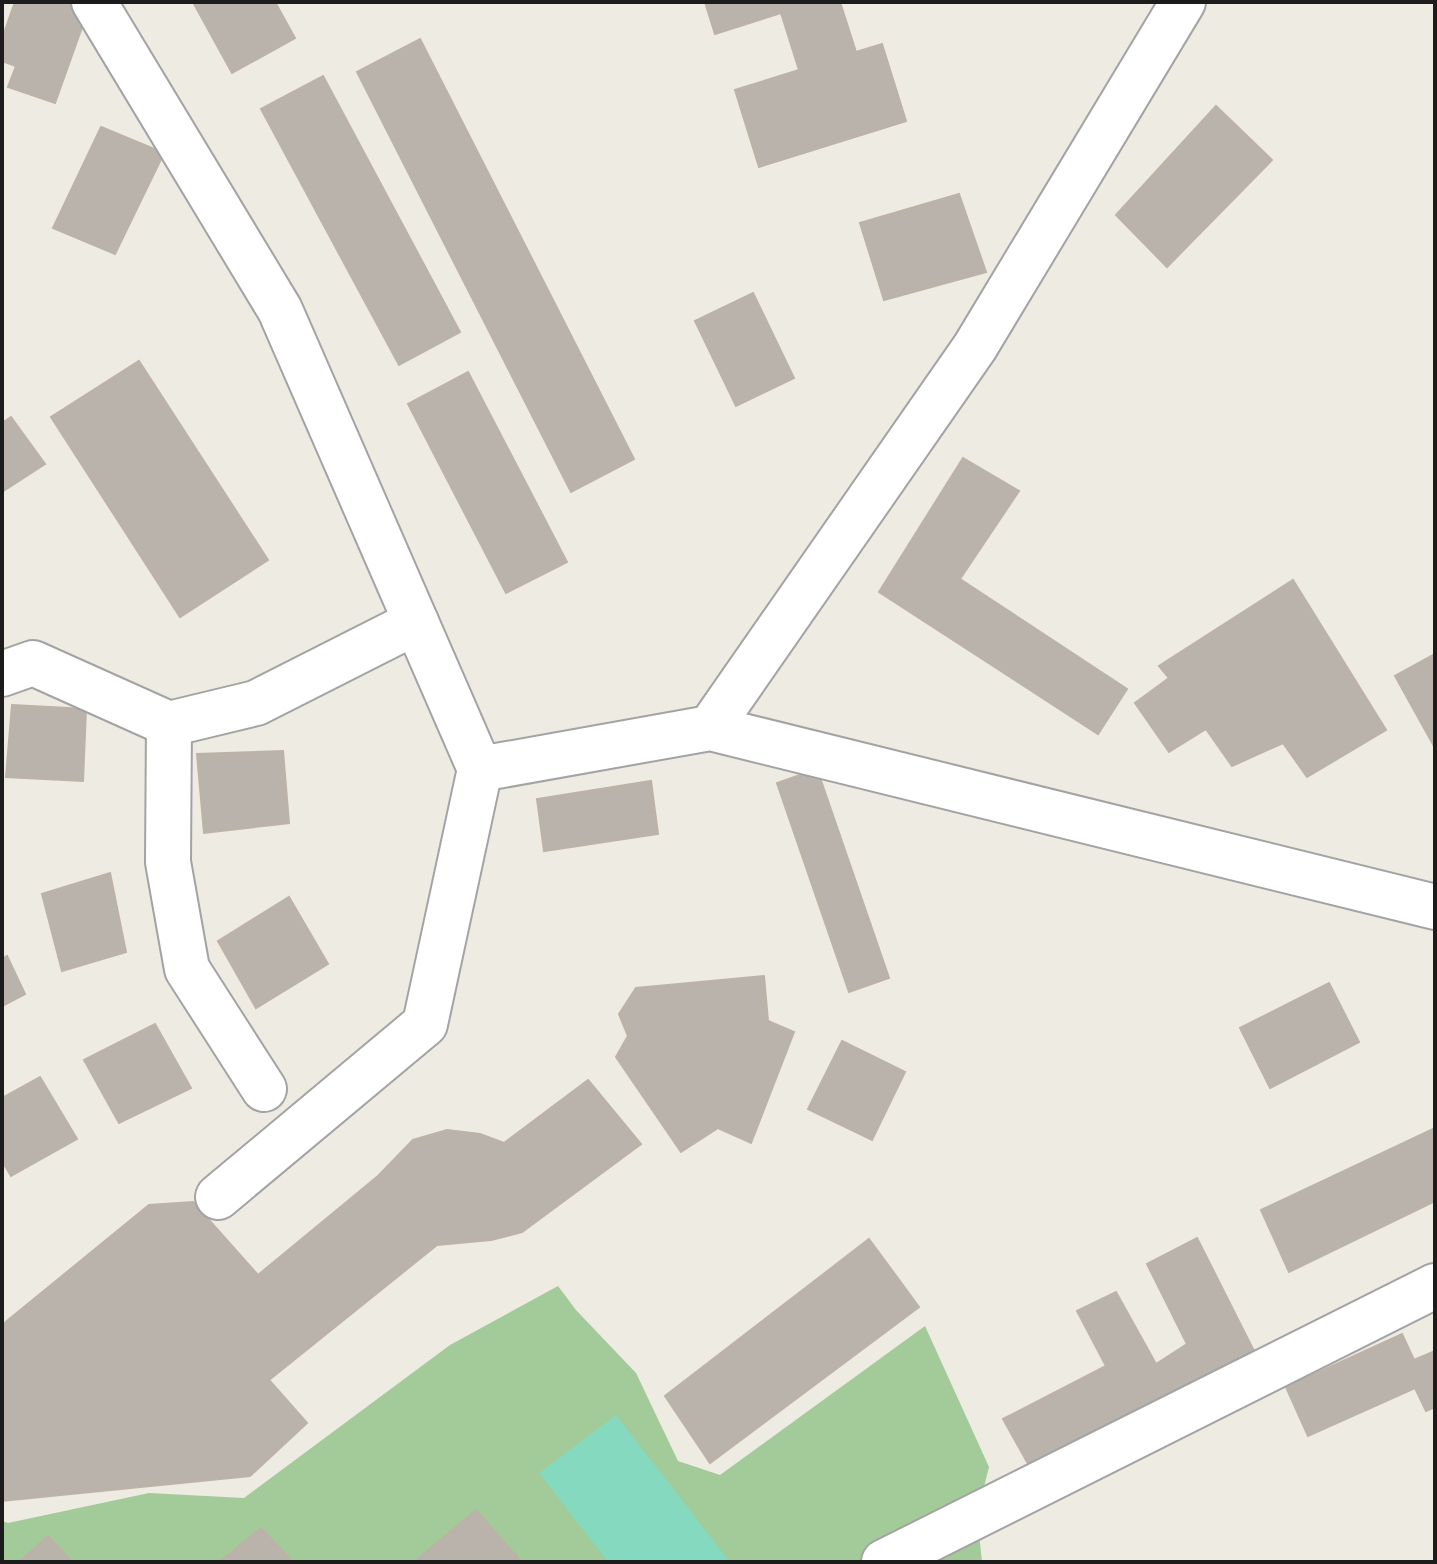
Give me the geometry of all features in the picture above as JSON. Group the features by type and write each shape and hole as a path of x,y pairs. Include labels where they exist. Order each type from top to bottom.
{"street":[{"path":"94,2 280,310 480,769 425,1024 218,1197"},
{"path":"710,728 975,347 1183,2"},
{"path":"2,674 33,663 169,724 256,703 416,622"},
{"path":"169,724 168,862 187,969 264,1089"},
{"path":"480,769 710,728 1435,907"},
{"path":"884,1562 1435,1286"}],"green space":[{"path":"558,1286 576,1310 636,1373 678,1461 720,1475 925,1326 989,1467 977,1514 982,1562 2,1562 2,1521 8,1523 149,1493 244,1498 450,1345"},
{"path":"616,1415 730,1562 608,1562 539,1473"}],"building":[{"path":"15,2 91,2 55,103 8,87 16,66 2,61 2,39"},
{"path":"193,2 275,2 295,38 232,73"},
{"path":"705,2 840,2 856,52 882,44 906,121 759,167 735,90 799,70 781,13 715,34"},
{"path":"420,39 634,459 571,492 357,72"},
{"path":"323,76 460,332 399,365 261,109"},
{"path":"1216,106 1272,160 1167,267 1116,215"},
{"path":"101,127 164,153 115,254 53,228"},
{"path":"959,194 986,272 884,300 860,223"},
{"path":"753,293 794,378 736,406 695,321"},
{"path":"139,361 268,560 180,617 51,417"},
{"path":"468,372 567,562 506,593 408,404"},
{"path":"11,417 45,464 2,492 2,423"},
{"path":"963,458 1019,491 960,579 1127,689 1098,734 879,592"},
{"path":"1293,580 1386,730 1307,777 1283,743 1232,766 1206,729 1169,752 1135,703 1169,678 1159,666"},
{"path":"1435,654 1435,748 1395,676"},
{"path":"12,705 86,709 83,781 6,777"},
{"path":"283,751 289,823 204,833 197,754"},
{"path":"817,769 889,978 849,992 777,783"},
{"path":"651,781 658,834 544,851 537,799"},
{"path":"110,873 126,952 62,971 42,894"},
{"path":"289,897 328,964 256,1008 218,941"},
{"path":"7,956 25,994 2,1006 2,959"},
{"path":"764,976 768,1021 794,1032 751,1143 718,1128 681,1152 616,1057 628,1036 619,1014 636,988"},
{"path":"1329,983 1359,1042 1270,1088 1240,1028"},
{"path":"155,1024 191,1088 119,1123 84,1060"},
{"path":"842,1041 905,1072 872,1140 808,1109"},
{"path":"40,1077 77,1139 11,1176 2,1161 2,1098"},
{"path":"588,1080 641,1144 522,1232 491,1240 437,1245 269,1380 307,1423 250,1476 2,1501 2,1325 149,1205 193,1202 258,1275 378,1176 413,1140 447,1130 480,1134 504,1143"},
{"path":"1435,1128 1435,1201 1289,1272 1261,1210"},
{"path":"1197,1238 1255,1353 1032,1471 1003,1419 1106,1366 1077,1311 1116,1292 1156,1364 1187,1344 1147,1264"},
{"path":"869,1239 919,1307 710,1463 665,1396"},
{"path":"1402,1334 1414,1360 1435,1351 1435,1407 1426,1411 1415,1388 1308,1436 1286,1387"},
{"path":"476,1510 519,1559 516,1562 414,1562"},
{"path":"261,1528 293,1562 219,1562"},
{"path":"48,1536 72,1562 19,1562"}]}
